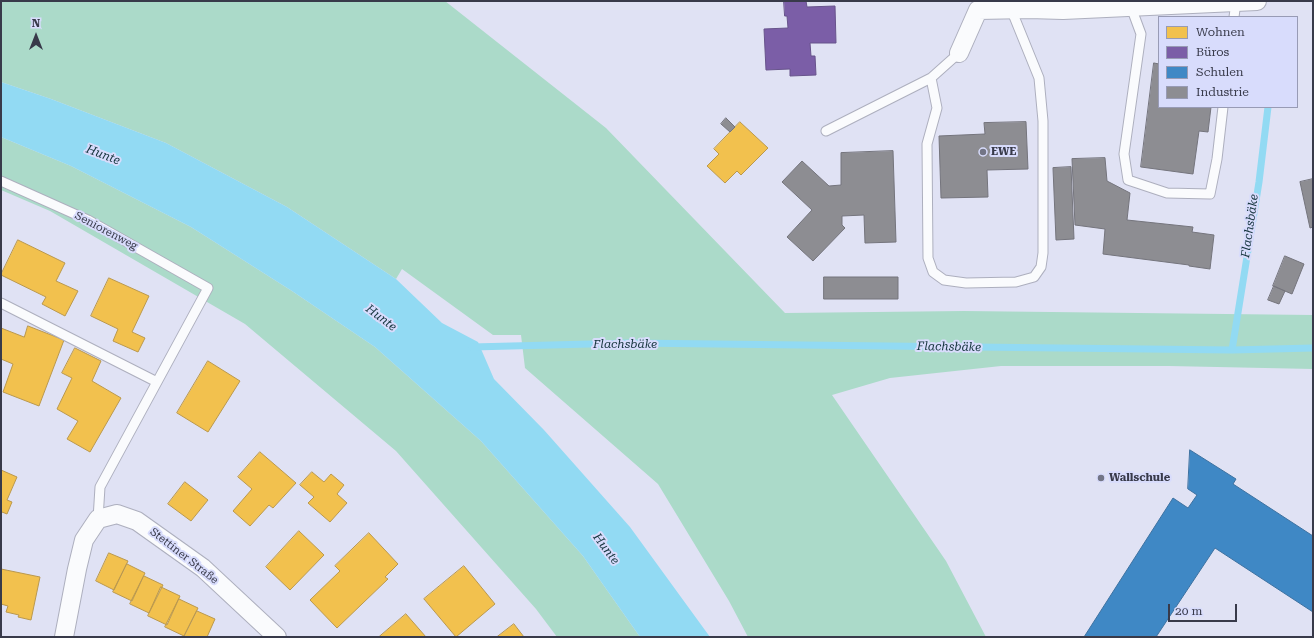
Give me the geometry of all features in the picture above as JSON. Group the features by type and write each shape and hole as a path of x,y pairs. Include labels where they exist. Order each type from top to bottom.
{"street":[{"path":"959,53 974,6 1011,9 1063,10 1131,7 1235,10 1257,1"},
{"name":"Stettiner Straße","path":"98,519 117,514 137,521 203,568 277,637"},
{"path":"64,637 84,540 98,519"}],"lane":[{"path":"1131,7 1141,34 1124,154 1128,180 1167,193 1210,194 1223,108"},
{"path":"931,78 938,108 928,144 928,258 933,272 944,280 966,283 1016,282 1034,278 1041,267 1042,253 1042,121 1039,78 1011,9"},
{"path":"826,131 931,78 959,53"},
{"name":"Seniorenweg","path":"1,181 88,220 208,288 157,382"},
{"path":"1,303 157,382 100,487 98,519"}],"green space":[{"path":"1,1 445,1 606,128 785,313 964,311 1313,315 1313,369 1169,366 1001,366 890,378 832,395 946,561 986,637 748,637 729,601 658,484 525,368 521,335 493,335 402,269 396,279 287,207 166,143 51,99 1,82"},
{"path":"1,137 71,166 191,227 292,291 375,347 481,441 583,556 640,637 557,637 536,609 396,451 245,324 50,211 1,190"}],"water":[{"name":"Hunte","path":"1,82 51,99 166,143 287,207 396,279 442,323 478,342 494,379 544,430 630,527 710,637 640,637 583,556 481,441 375,347 292,291 191,227 71,166 1,137"}],"building: Wohnen":[{"path":"740,122 768,148 741,175 737,171 725,183 707,166 719,154 714,149"},
{"path":"18,240 65,263 56,281 78,291 65,316 42,304 46,297 1,275"},
{"path":"109,278 149,296 132,332 145,338 138,352 113,341 118,329 91,316"},
{"path":"28,326 64,340 39,406 3,392 13,364 1,359 1,328 24,337"},
{"path":"75,348 101,361 92,381 121,398 90,452 67,439 78,421 57,409 72,378 62,373"},
{"path":"208,361 240,381 208,432 177,413"},
{"path":"260,452 296,483 273,508 269,505 250,526 233,511 252,489 238,477"},
{"path":"1,470 17,477 7,500 12,502 7,514 2,512 1,515"},
{"path":"312,472 324,482 331,474 344,485 337,494 347,503 330,522 308,503 314,497 300,485"},
{"path":"185,482 208,500 191,521 168,504"},
{"path":"299,531 324,555 290,590 266,567"},
{"path":"369,533 398,564 385,577 388,579 337,628 310,600 340,571 335,566"},
{"path":"109,553 128,561 114,590 96,581"},
{"path":"127,564 145,573 132,601 113,592"},
{"path":"464,566 495,604 456,637 424,599"},
{"path":"1,569 40,577 31,620 6,612 8,606 1,604"},
{"path":"144,576 163,585 149,613 130,604"},
{"path":"161,587 180,596 167,625 148,616"},
{"path":"179,599 198,608 184,636 165,627"},
{"path":"197,611 215,619 207,637 184,637"},
{"path":"406,614 426,637 379,637"},
{"path":"514,624 524,637 497,637"}],"building: Büros":[{"path":"784,1 806,1 807,7 835,6 836,43 810,43 811,56 815,56 816,75 790,76 790,69 766,70 764,29 788,28 787,16 785,16"}],"building: Schulen":[{"path":"1190,450 1236,479 1233,484 1313,536 1313,612 1215,548 1156,637 1084,637 1173,498 1188,508 1197,495 1188,489"}],"building: Industrie":[{"path":"1154,63 1158,64 1158,108 1211,108 1208,132 1199,131 1193,174 1141,167"},
{"path":"726,118 735,127 730,132 721,124"},
{"name":"EWE","path":"1026,122 1028,169 987,170 988,197 941,198 939,136 985,134 984,123"},
{"path":"893,151 896,242 865,243 864,215 842,216 842,225 845,228 813,261 787,237 812,210 782,182 802,161 829,186 841,185 841,153"},
{"path":"1105,158 1107,181 1130,193 1127,220 1193,227 1192,232 1214,235 1210,269 1103,254 1105,229 1075,225 1072,159"},
{"path":"1071,167 1074,239 1056,240 1053,168"},
{"path":"1313,179 1313,227 1310,228 1300,182"},
{"path":"1285,256 1304,264 1292,294 1273,286"},
{"path":"824,277 898,277 898,299 824,299"},
{"path":"1274,286 1285,291 1279,304 1268,300"}],"waterway":[{"name":"Flachsbäke","path":"472,347 630,343 1232,350 1259,182 1268,108"},
{"path":"1232,350 1313,348"}],"place":[{"name":"EWE","path":"983,152"},
{"name":"Wallschule","path":"1101,478"}]}
